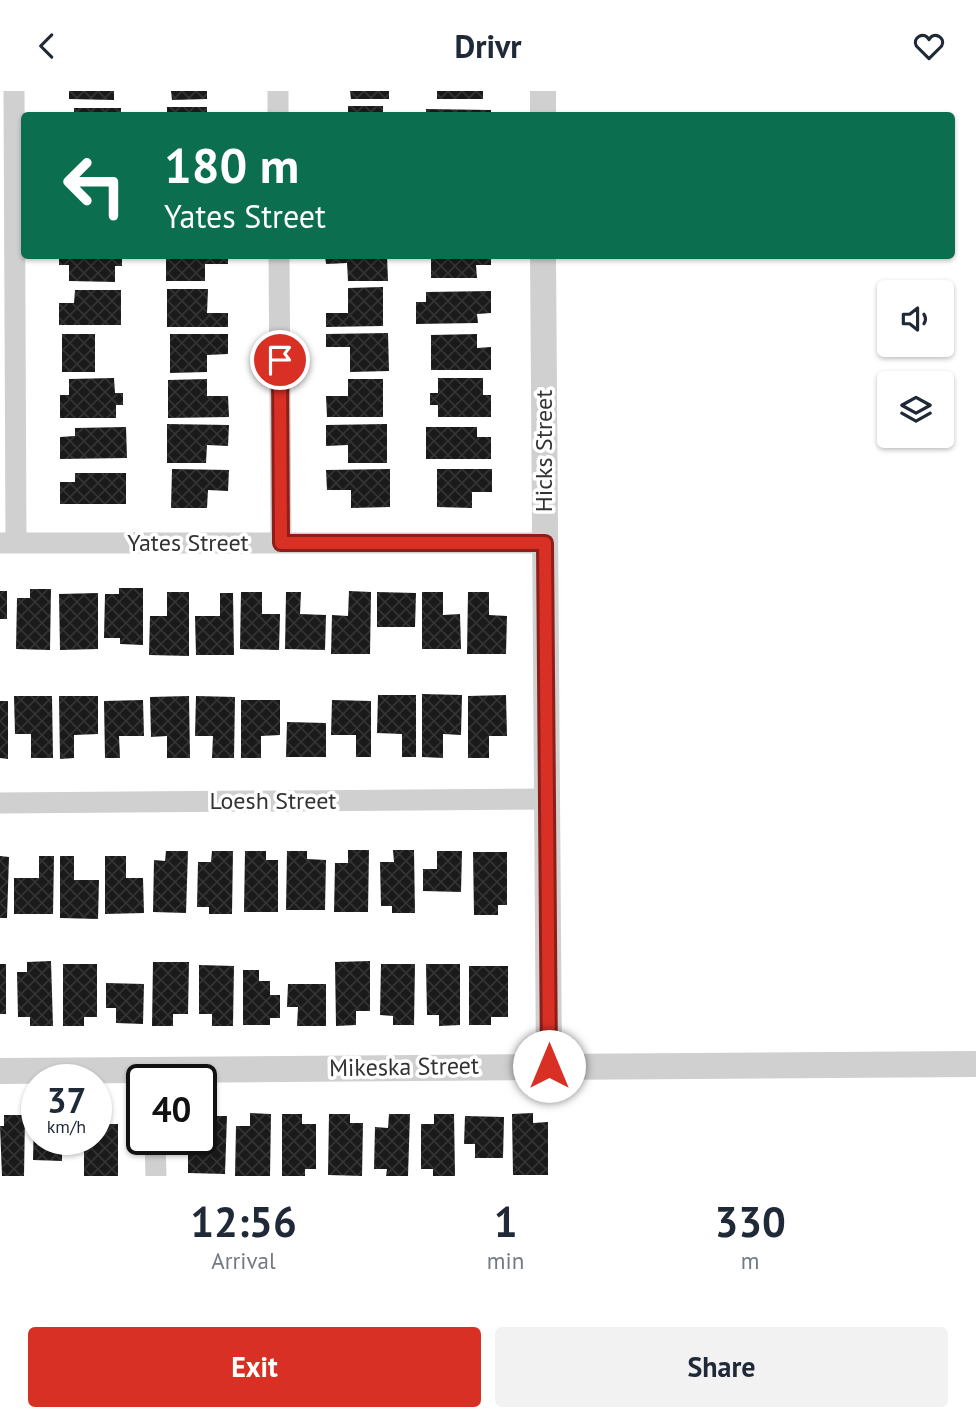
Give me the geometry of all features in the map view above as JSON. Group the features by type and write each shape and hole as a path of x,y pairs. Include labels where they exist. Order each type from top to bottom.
{"street":[{"path":"8,543 14,91"},
{"path":"278,91 278,112"},
{"path":"542,91 543,112"},
{"path":"279,259 281,543"},
{"name":"Hicks Street","path":"543,259 549,1066"},
{"name":"Yates Street","path":"8,543 545,543"},
{"name":"Loesh Street","path":"0,803 547,799"},
{"name":"Mikeska Street","path":"217,1074 549,1066 976,1064"},
{"name":"Mikeska Street","path":"0,1071 126,1074"},
{"path":"155,1155 156,1176"}],"building":[{"path":"69,91 114,91 114,100 69,99"},
{"path":"171,91 207,91 207,99 172,100"},
{"path":"350,91 389,91 389,99 351,99"},
{"path":"437,91 483,91 483,99 437,99"},
{"path":"348,106 383,106 383,112 348,112"},
{"path":"167,107 207,107 207,112 167,112"},
{"path":"74,108 121,108 121,112 74,112"},
{"path":"426,109 491,110 491,112 426,112"},
{"path":"59,259 122,259 122,266 115,266 115,282 69,281 69,265 59,265"},
{"path":"166,259 228,259 228,264 205,264 205,281 166,281"},
{"path":"325,259 387,259 388,281 348,281 347,263 326,264"},
{"path":"431,259 491,259 491,265 476,265 477,278 431,278"},
{"path":"383,287 383,326 326,327 326,313 348,313 348,288"},
{"path":"167,289 208,289 207,313 228,313 228,327 167,327"},
{"path":"75,290 121,290 121,325 59,325 59,303 74,303"},
{"path":"491,291 491,313 477,314 478,323 416,324 416,302 426,302 426,292"},
{"path":"388,333 389,371 350,372 350,347 326,347 326,334"},
{"path":"62,334 95,334 95,372 62,372"},
{"path":"170,334 228,334 228,354 207,355 207,372 170,373"},
{"path":"477,334 477,348 491,347 491,370 431,370 431,335"},
{"path":"114,378 115,393 123,393 123,405 116,405 116,418 60,418 60,395 69,395 69,379"},
{"path":"438,378 483,378 483,395 491,395 491,417 438,417 438,405 430,405 430,393 438,393"},
{"path":"207,379 207,396 228,396 229,417 168,418 168,380"},
{"path":"348,379 383,379 383,417 327,417 326,396 348,396"},
{"path":"167,424 229,425 228,446 207,445 206,463 167,463"},
{"path":"387,424 387,463 348,463 348,445 326,446 326,425"},
{"path":"126,427 127,458 60,459 60,437 75,436 75,428"},
{"path":"426,427 477,427 477,437 491,437 491,459 426,459"},
{"path":"172,469 229,470 228,491 208,490 207,508 171,508"},
{"path":"390,469 390,507 351,508 351,490 327,490 326,470"},
{"path":"437,469 492,469 492,492 472,492 472,508 437,507"},
{"path":"75,473 126,473 126,504 60,504 60,482 75,482"},
{"path":"119,588 143,588 143,645 120,644 120,638 104,638 105,594 119,594"},
{"path":"30,589 51,589 50,650 16,649 17,598 30,598"},
{"path":"0,591 7,591 7,619 0,619"},
{"path":"349,591 371,592 370,654 331,654 332,615 348,616"},
{"path":"167,592 189,592 189,656 149,655 150,616 167,616"},
{"path":"241,592 262,592 262,614 280,614 279,650 240,649"},
{"path":"286,592 301,592 300,614 326,615 325,650 285,649"},
{"path":"377,592 416,593 415,627 377,627"},
{"path":"422,592 443,592 443,615 460,614 461,649 422,649"},
{"path":"468,592 489,592 489,615 507,616 506,654 467,654"},
{"path":"98,593 98,649 60,650 59,594"},
{"path":"220,593 233,593 234,655 196,655 195,616 220,616"},
{"path":"422,694 462,695 461,735 443,734 443,758 422,757"},
{"path":"378,695 416,695 416,757 402,757 402,734 377,733"},
{"path":"506,695 507,736 489,736 489,758 468,758 468,696"},
{"path":"14,696 52,696 53,758 31,758 31,734 15,734"},
{"path":"59,696 98,696 98,734 74,735 74,758 60,759"},
{"path":"189,696 190,758 167,758 167,736 151,737 150,697"},
{"path":"196,696 235,697 234,758 212,758 213,736 195,736"},
{"path":"143,700 144,736 119,736 120,758 105,758 104,701"},
{"path":"241,700 280,700 280,735 261,736 261,758 241,758"},
{"path":"332,700 371,701 371,757 356,757 356,735 331,735"},
{"path":"0,701 8,701 8,759 0,758"},
{"path":"287,722 326,723 326,757 286,757"},
{"path":"348,850 369,850 368,912 334,912 335,863 348,863"},
{"path":"393,850 414,850 415,913 392,913 392,906 381,906 380,862 394,862"},
{"path":"166,851 188,851 186,913 153,912 154,860 165,861"},
{"path":"212,851 233,851 232,914 209,914 209,907 197,907 198,862 211,862"},
{"path":"245,851 266,851 266,860 278,860 278,912 244,912"},
{"path":"287,851 307,851 307,859 326,860 325,910 286,910"},
{"path":"437,851 462,851 461,892 423,891 423,869 437,869"},
{"path":"473,852 507,852 507,905 498,905 498,915 474,915"},
{"path":"0,856 9,857 7,918 0,918"},
{"path":"39,856 54,856 53,914 14,914 14,878 39,878"},
{"path":"60,856 74,856 74,880 99,880 98,919 60,918"},
{"path":"105,856 126,856 126,878 143,878 144,913 105,914"},
{"path":"51,961 53,1026 30,1026 30,1017 18,1017 17,972 27,972 27,962"},
{"path":"370,961 370,1011 356,1011 356,1025 336,1026 335,962"},
{"path":"153,962 189,962 188,1014 173,1014 173,1026 152,1026"},
{"path":"0,964 6,964 6,1014 0,1014"},
{"path":"63,964 97,964 97,1017 84,1017 84,1026 63,1026"},
{"path":"381,964 415,964 414,1025 393,1025 393,1016 380,1015"},
{"path":"426,964 460,964 460,1025 439,1026 439,1015 427,1015"},
{"path":"199,965 234,966 233,1026 212,1026 212,1014 199,1014"},
{"path":"469,966 508,966 508,1017 491,1017 491,1025 469,1025"},
{"path":"243,970 259,970 259,981 270,981 270,995 280,995 280,1018 270,1018 270,1025 243,1025"},
{"path":"106,983 144,984 143,1024 116,1023 116,1008 106,1008"},
{"path":"288,984 326,984 326,1026 297,1026 298,1007 287,1007"},
{"path":"250,1113 271,1114 270,1176 235,1176 236,1126 250,1126"},
{"path":"533,1113 533,1123 548,1122 548,1175 513,1175 512,1114"},
{"path":"282,1114 302,1114 302,1124 316,1124 316,1169 305,1169 305,1176 282,1176"},
{"path":"329,1114 350,1114 350,1123 363,1123 362,1176 328,1175"},
{"path":"389,1114 410,1114 408,1176 386,1176 387,1169 374,1169 375,1127 388,1128"},
{"path":"434,1114 454,1114 455,1176 433,1176 433,1169 421,1169 421,1124 434,1124"},
{"path":"4,1115 21,1115 24,1176 2,1176 0,1126 4,1126"},
{"path":"217,1116 227,1116 225,1174 188,1173 188,1155 217,1155"},
{"path":"465,1116 504,1117 503,1158 475,1158 475,1144 464,1144"},
{"path":"112,1124 118,1124 118,1176 84,1176 84,1155 112,1155"},
{"path":"33,1155 62,1155 62,1161 33,1160"}],"route":[{"path":"280,360 281,543 545,543 549,1066"}]}
